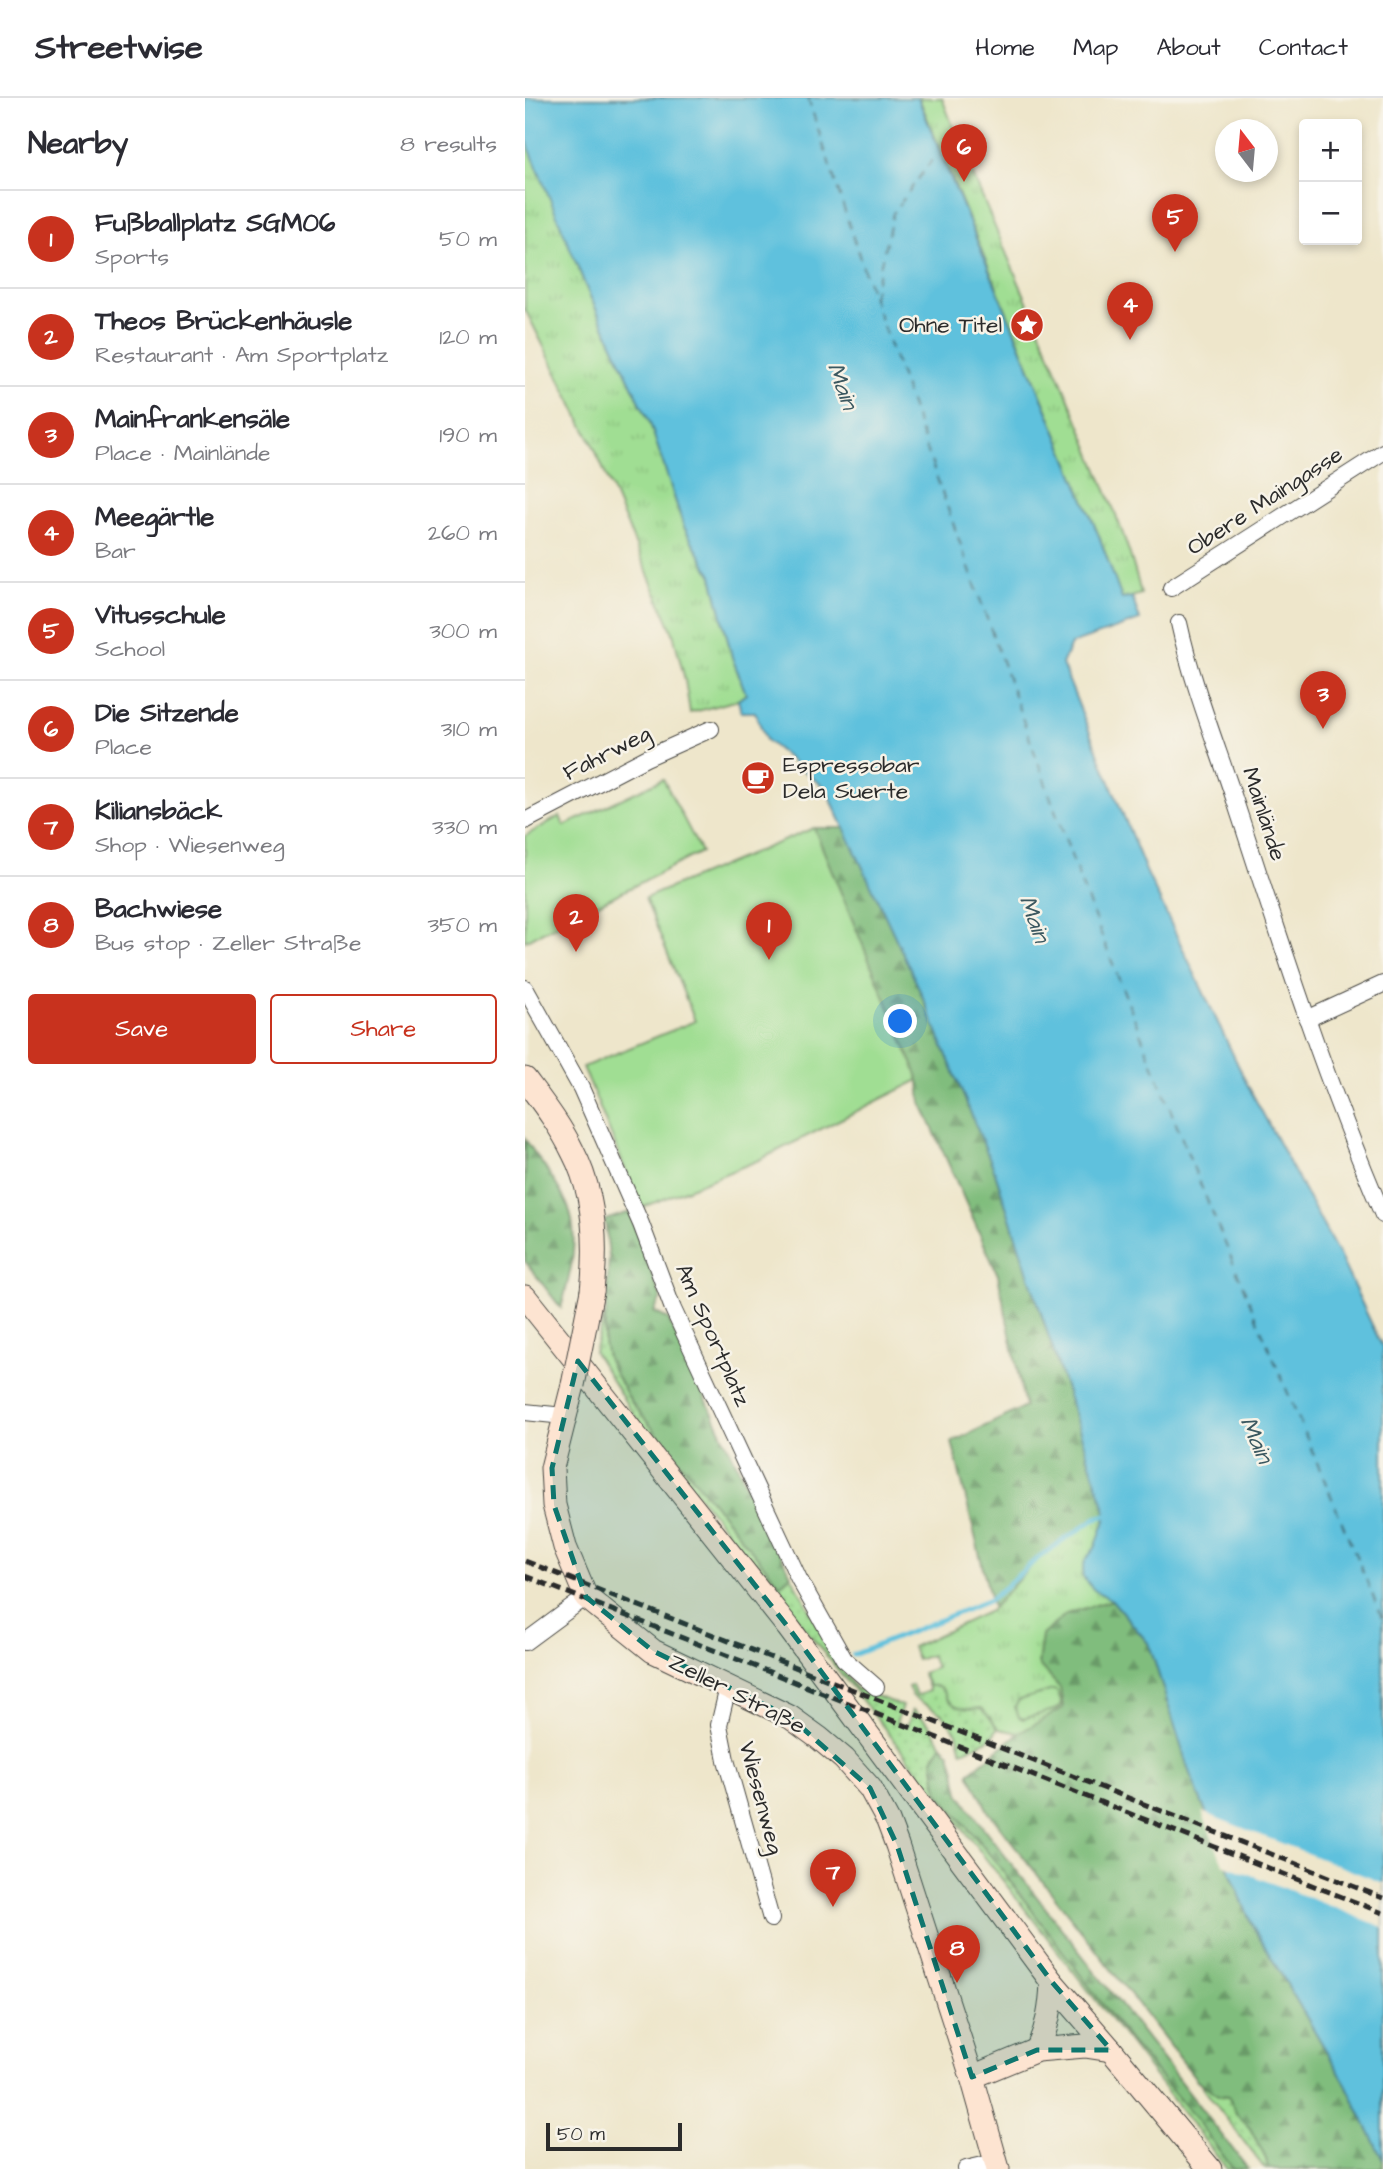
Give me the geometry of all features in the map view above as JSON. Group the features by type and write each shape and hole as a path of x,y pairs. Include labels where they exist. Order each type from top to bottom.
{"main road":[{"name":"Zeller Straße","path":"525,1079 556,1120 575,1155 590,1203 594,1236 592,1291 573,1385 552,1468 554,1505 565,1547 586,1597 653,1651 790,1717 844,1759 870,1788 888,1821 897,1845 972,2077 997,2166"},
{"path":"525,1297 788,1627 1052,1982 1210,2169"},
{"path":"1037,2050 1051,2010 1052,1982"},
{"path":"972,2077 1037,2050 1085,2046 1111,2049"}],"street":[{"name":"Obere Maingasse","path":"1171,588 1383,452"},
{"name":"Mainlände","path":"1179,623 1202,706 1220,752 1307,1019 1383,1215"},
{"name":"Fahrweg","path":"525,821 646,758 711,729"},
{"path":"1307,1019 1383,984"},
{"name":"Am Sportplatz","path":"525,988 581,1088 641,1224 673,1308 799,1579 844,1660 876,1687"},
{"path":"525,1412 564,1416"},
{"path":"525,1642 586,1597"},
{"name":"Wiesenweg","path":"729,1687 719,1725 721,1737 771,1919"},
{"path":"966,2169 997,2166"}],"highlighted area":[{"path":"578,1361 788,1627 1052,1982 1111,2050 1037,2050 972,2077 897,1845 870,1788 790,1717 653,1651 586,1597 554,1505 552,1468"}],"green space":[{"path":"919,98 942,98 1108,496 1130,554 1141,594 1122,600 1099,536"},
{"path":"525,135 588,292 650,423 684,527 712,576 732,657 746,694 738,700 690,713 673,633 593,445 525,309"},
{"path":"663,779 701,852 525,941 525,836 560,816 564,826"},
{"path":"814,828 845,828 918,986 994,1169 1107,1515 1096,1518 1039,1557 993,1609 952,1442 1025,1407 998,1275 921,1102 919,1080"},
{"path":"814,828 919,1080 759,1160 641,1208 583,1067 695,1021 645,898"},
{"path":"525,1139 558,1188 571,1216 573,1256 561,1308 525,1261"},
{"path":"630,1212 661,1298 654,1312 668,1319 791,1575 780,1585 631,1402 608,1361 604,1343 609,1256 605,1220"},
{"path":"604,1317 604,1343 781,1584 791,1575 855,1688 902,1706 896,1723 907,1726 913,1710 929,1724 942,1745 933,1759 938,1792 995,1861 1130,2041 1195,2118 1233,2169 1227,2169 889,1734 631,1411 594,1352"},
{"path":"1107,1515 1095,1548 1112,1600 1066,1614 1042,1635 1038,1664 1060,1688 1063,1708 1019,1733 999,1729 982,1708 959,1707 949,1700 941,1688 929,1686 922,1673 936,1668 931,1655 917,1660 912,1647 990,1611 1039,1557 1096,1518"},
{"path":"1112,1600 1149,1644 1190,1774 1252,1925 1346,2084 1383,2160 1383,2169 1268,2169 1266,2159 1250,2128 1237,2115 1228,2096 1218,2095 1197,2080 988,1811 969,1773 1019,1733 1063,1708 1060,1688 1038,1664 1042,1635 1066,1614"},
{"path":"932,1678 982,1708 1001,1713 997,1730 989,1739 962,1751 957,1733 942,1714 913,1697 908,1687 912,1685 916,1696 929,1691 925,1680 929,1686 934,1685"},
{"path":"1057,1691 1060,1707 1023,1719 1019,1717 1015,1707 1019,1700"},
{"path":"942,1745 950,1754 959,1793 982,1826 1248,2169 1233,2169 1195,2118 1130,2041 995,1861 938,1792 933,1759"},
{"path":"1197,2080 1218,2095 1228,2096 1237,2115 1250,2128 1266,2159 1268,2169 1265,2169"}],"water":[{"name":"Main","path":"525,98 918,98 1099,536 1122,599 1132,597 1140,620 1071,644 1062,664 1146,871 1247,1084 1340,1257 1383,1348 1383,2160 1346,2084 1252,1925 1190,1774 1149,1644 1112,1600 1094,1590 1082,1576 1085,1560 1095,1548 1107,1515 994,1169 918,986 826,789 766,740 755,712 741,712 738,700 746,694 732,657 712,576 684,527 650,423 588,292 530,150 525,135"}],"pier":[{"path":"1202,1812 1383,1883 1383,1927 1223,1864"}],"waterway":[{"path":"853,1655 990,1600 1039,1557 1096,1518 1107,1515"}],"ferry route":[{"path":"808,98 873,298 1082,886 1194,1169 1383,1620"},
{"path":"873,297 893,213 932,160"}],"railway":[{"path":"525,1561 1383,1898"},
{"path":"525,1576 1383,1913"}],"place":[{"name":"Die Sitzende","path":"964,182"},
{"name":"Vitusschule","path":"1175,252"},
{"name":"Ohne Titel","path":"1027,325"},
{"name":"Meegärtle","path":"1130,340"},
{"name":"Mainfrankensäle","path":"1323,729"},
{"name":"Espressobar Dela Suerte","path":"758,778"},
{"name":"Theos Brückenhäusle","path":"576,952"},
{"name":"Fußballplatz SGM06","path":"769,960"},
{"name":"Kiliansbäck","path":"833,1907"},
{"name":"Bachwiese","path":"957,1983"}]}
